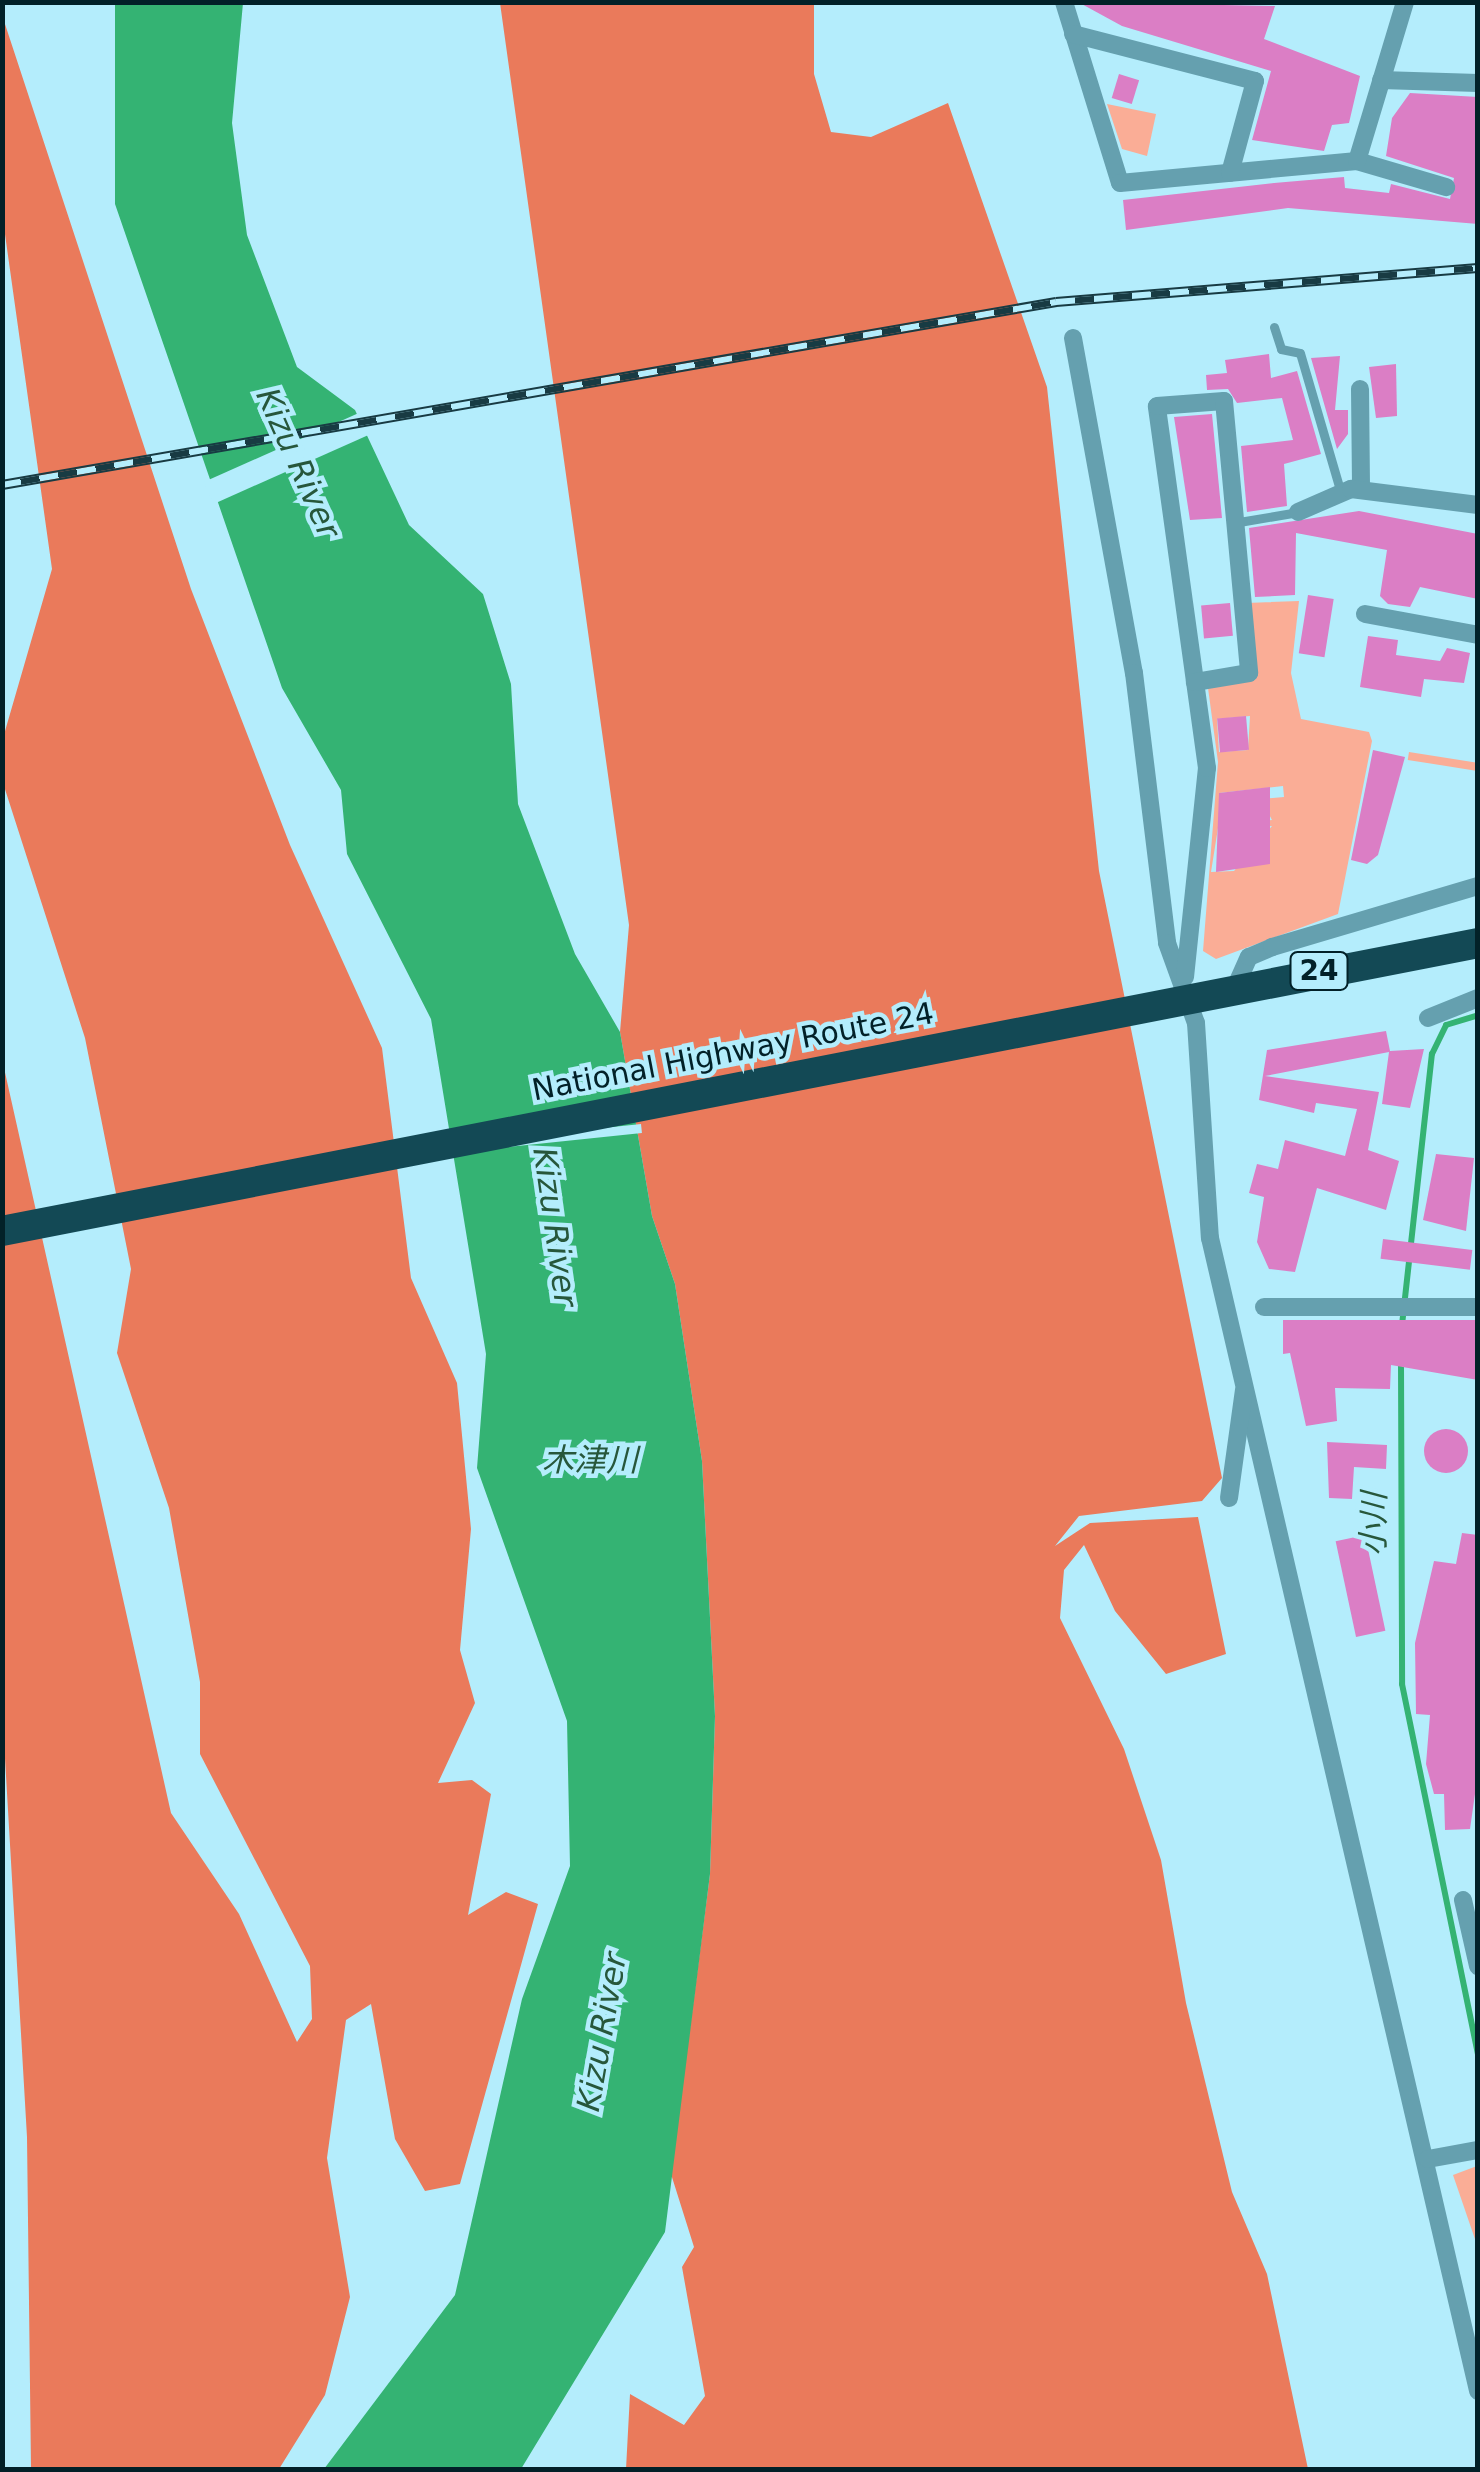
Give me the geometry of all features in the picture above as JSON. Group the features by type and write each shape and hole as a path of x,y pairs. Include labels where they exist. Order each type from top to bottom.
{"highway":[{"name":"National Highway Route 24","path":"2,1230 1179,994 1235,988 1478,943"}],"street":[{"path":"1064,2 1120,183 1357,160 1446,186"},
{"path":"1357,160 1406,2"},
{"path":"1073,34 1255,82 1230,173"},
{"path":"1381,80 1478,83"},
{"path":"1073,338 1134,673 1167,943 1179,994 1208,1225 1428,2160 1478,2391"},
{"path":"1360,389 1361,490"},
{"path":"1179,994 1207,768 1195,682 1157,406 1224,401 1239,522 1249,674 1195,682"},
{"path":"1298,512 1340,490 1478,505"},
{"path":"1365,614 1478,635"},
{"path":"1235,988 1249,957 1272,947 1478,886"},
{"path":"1428,1018 1478,998"},
{"path":"1264,1306 1478,1308"},
{"path":"1230,1498 1245,1380"},
{"path":"1463,1900 1478,1966"},
{"path":"1428,2160 1478,2150"}],"lane":[{"path":"1274,327 1282,349 1300,353 1340,490"},
{"path":"1239,522 1298,512"}],"shaded area":[{"path":"500,3 814,3 814,74 831,132 871,137 948,103 1047,387 1099,871 1222,1478 1202,1501 1079,1516 1055,1546 1090,1523 1198,1517 1226,1654 1166,1674 1115,1611 1084,1545 1064,1570 1060,1618 1124,1749 1161,1860 1186,2003 1232,2192 1267,2274 1308,2469 626,2469 630,2394 684,2425 705,2396 682,2267 694,2247 671,2174 710,1874 715,1716 702,1461 675,1284 652,1216 620,1032 629,925"},
{"path":"3,18 191,589 290,845 382,1048 411,1278 457,1383 471,1529 460,1650 475,1703 438,1783 472,1780 491,1794 468,1915 506,1892 538,1904 460,2184 425,2191 395,2139 371,2004 346,2020 327,2158 350,2297 325,2395 279,2469 31,2469 27,2137 2,1707 2,1059 171,1813 239,1914 297,2042 312,2019 310,1966 200,1754 200,1682 169,1508 117,1353 131,1269 85,1038 3,783 3,738 52,569 3,220"},
{"path":"1107,104 1156,114 1147,156 1122,149"},
{"path":"1299,601 1291,673 1301,719 1369,732 1372,741 1338,914 1216,959 1203,951 1218,762 1208,688 1256,679 1247,603","holes":["1250,716 1248,750 1219,752 1217,719","1283,786 1284,797 1261,799 1272,820 1222,825 1219,793","1272,826 1234,871 1211,872 1218,828"]},
{"path":"1409,752 1477,763 1476,771 1408,760"},
{"path":"1478,2166 1477,2245 1453,2175"}],"water":[{"name":"木津川","path":"115,3 243,3 232,123 247,235 297,367 355,410 409,525 483,594 511,684 518,804 575,954 620,1032 652,1216 675,1284 702,1461 715,1716 710,1874 665,2232 521,2469 324,2469 455,2295 522,1999 570,1866 567,1721 477,1468 486,1354 431,1019 347,854 341,790 282,688 115,204"}],"pier":[{"path":"361,412 371,434 214,504 204,482"},
{"path":"641,1124 642,1133 453,1153 452,1144"}],"building":[{"path":"1078,2 1275,6 1264,39 1360,76 1349,123 1332,125 1324,151 1252,140 1271,71 1122,26"},
{"path":"1119,74 1139,80 1132,104 1112,98"},
{"path":"1410,93 1478,97 1478,224 1288,208 1126,230 1123,200 1274,183 1344,177 1345,188 1389,193 1391,184 1450,199 1454,178 1386,156 1392,118"},
{"path":"1269,354 1271,378 1297,371 1321,454 1284,464 1287,506 1247,512 1241,446 1293,440 1282,398 1237,403 1228,389 1207,390 1206,375 1227,373 1225,360"},
{"path":"1340,356 1335,410 1348,410 1348,434 1337,449 1311,358"},
{"path":"1396,364 1397,416 1376,418 1369,367"},
{"path":"1212,414 1222,518 1190,520 1174,417"},
{"path":"1359,511 1478,534 1478,599 1420,587 1410,607 1388,604 1380,596 1387,550 1296,533 1295,595 1255,597 1249,528"},
{"path":"1308,595 1334,599 1324,657 1299,653"},
{"path":"1230,603 1233,636 1204,638 1201,606"},
{"path":"1368,636 1398,640 1396,655 1440,661 1447,648 1470,653 1464,683 1424,679 1421,697 1360,687"},
{"path":"1246,716 1249,750 1220,752 1217,719"},
{"path":"1373,750 1405,757 1378,855 1367,864 1351,860"},
{"path":"1270,787 1270,864 1216,872 1219,793"},
{"path":"1386,1031 1390,1051 1424,1049 1410,1108 1382,1104 1389,1052 1265,1076 1379,1092 1368,1150 1399,1161 1386,1210 1317,1188 1295,1272 1269,1269 1257,1242 1264,1197 1249,1193 1257,1164 1278,1169 1285,1140 1345,1156 1357,1109 1316,1103 1314,1113 1259,1100 1267,1050"},
{"path":"1436,1154 1474,1158 1466,1231 1423,1220"},
{"path":"1383,1239 1472,1250 1470,1270 1381,1259"},
{"path":"1283,1320 1478,1320 1478,1380 1391,1365 1390,1389 1335,1388 1337,1421 1306,1426 1290,1353 1283,1354"},
{"path":"1446,1429 1461,1436 1468,1451 1461,1466 1446,1473 1431,1466 1424,1451 1431,1436"},
{"path":"1327,1442 1387,1445 1386,1469 1354,1467 1352,1499 1329,1498"},
{"path":"1462,1533 1478,1535 1478,1773 1470,1829 1445,1830 1444,1794 1434,1794 1426,1764 1430,1715 1416,1714 1415,1643 1434,1561 1456,1564"},
{"path":"1365,1535 1385,1631 1356,1637 1336,1541"}],"waterway":[{"name":"小川","path":"1402,1325 1432,1054 1446,1025 1478,1015"},
{"name":"小川","path":"1401,1363 1402,1684 1478,2054"}],"railway":[{"path":"2,485 1056,302 1478,268"}],"water label":[{"name":"Kizu River","path":"298,463"},
{"name":"Kizu River","path":"555,1227"},
{"name":"Kizu River","path":"602,2032"}]}
